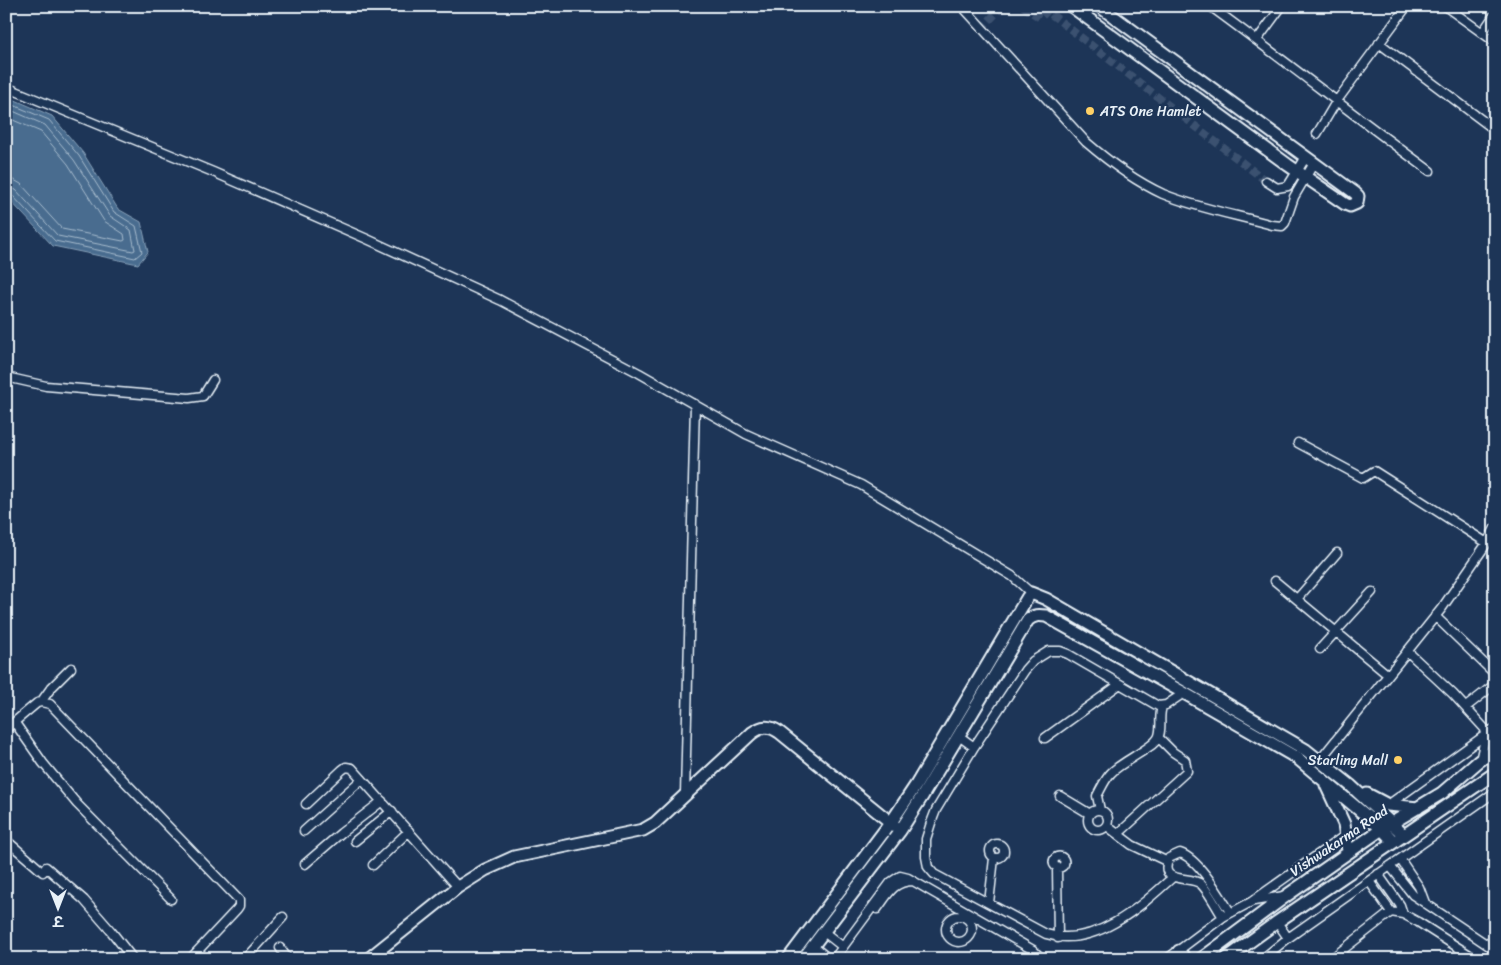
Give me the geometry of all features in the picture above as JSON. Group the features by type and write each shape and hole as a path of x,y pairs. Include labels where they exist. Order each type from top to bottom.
{"street":[{"path":"962,6 1086,142 1105,158 1161,193 1190,203 1282,226 1285,223 1302,175 1310,160"},
{"path":"1071,6 1302,175 1345,204 1350,206 1357,203 1358,196 1355,193 1099,6"},
{"path":"1257,40 1282,6"},
{"path":"1317,134 1336,102 1407,6"},
{"path":"1445,6 1495,42"},
{"path":"1213,7 1336,102 1430,171"},
{"path":"1482,33 1495,14"},
{"path":"1379,43 1495,130"},
{"path":"6,87 213,172 500,300 772,446 860,485 1012,576 1031,593 1046,598 1320,760 1350,785 1386,826 1394,842"},
{"path":"1266,181 1278,188 1285,188 1302,175"},
{"path":"6,377 46,386 189,398 203,396 213,380"},
{"path":"685,794 695,404"},
{"path":"1298,443 1362,478 1374,471 1487,543"},
{"path":"1320,760 1435,616 1487,543 1495,528"},
{"path":"1297,599 1337,552"},
{"path":"1275,581 1388,675"},
{"path":"1320,649 1372,592"},
{"path":"788,959 886,819 916,785 1031,593"},
{"path":"803,959 900,831 1028,620 1038,615 1046,616 1297,758 1325,782 1386,826 1404,835"},
{"path":"1435,616 1495,674"},
{"path":"1162,707 1060,651 1049,651 1033,661 1025,670 974,747 936,810 926,839 926,857 928,867 934,874 1046,934 1058,938 1086,934 1116,923 1153,896 1173,877"},
{"path":"1407,651 1466,707 1485,729 1480,761"},
{"path":"6,729 37,703 41,702 70,668"},
{"path":"1045,738 1120,684"},
{"path":"1466,707 1495,684"},
{"path":"1100,810 1097,796 1111,773 1159,738 1162,707 1184,693"},
{"path":"41,702 50,704 238,900 239,906 237,909 190,959"},
{"path":"15,723 43,763 77,804 171,899"},
{"path":"368,959 458,887 485,870 514,857 643,830 655,823 752,733 765,726 779,732 900,831"},
{"path":"1388,804 1485,729 1495,728"},
{"path":"959,736 974,747"},
{"path":"1118,834 1187,771 1185,760 1159,738"},
{"name":"Vishwakarma Road","path":"1202,959 1348,852 1386,826 1442,793 1495,750"},
{"path":"306,804 346,767 352,768 458,887"},
{"path":"1226,959 1404,835 1492,779"},
{"path":"304,831 362,780"},
{"path":"1325,782 1347,834 1348,852"},
{"path":"1350,785 1388,804 1418,808"},
{"path":"1265,958 1288,938 1495,792"},
{"path":"1060,796 1090,814"},
{"path":"306,864 341,833 382,801"},
{"path":"1100,810 1108,815 1107,826 1102,830 1092,828 1089,823 1090,814 1093,811 1100,810"},
{"path":"355,842 392,812"},
{"path":"1107,826 1135,846 1168,862"},
{"path":"373,865 409,831"},
{"path":"1168,959 1182,955 1223,917 1251,902 1347,834"},
{"path":"6,840 43,872 46,868 84,900 112,931 128,957"},
{"path":"1223,917 1200,883 1192,879 1173,877 1167,867 1169,858 1174,854 1180,853 1190,858 1209,880 1230,912"},
{"path":"989,903 994,858"},
{"path":"1400,859 1418,887 1425,903"},
{"path":"1390,866 1409,891 1495,950"},
{"path":"1057,868 1058,938"},
{"path":"1378,874 1400,905 1403,914"},
{"path":"834,959 891,882 900,876 913,881 974,921 1032,950 1042,959"},
{"path":"1369,880 1391,912 1403,914 1418,922 1476,959"},
{"path":"877,909 899,883 913,881"},
{"path":"1251,902 1286,896"},
{"path":"958,912 945,927 946,935 951,940 958,943 969,938 974,921"},
{"path":"1331,959 1391,912"},
{"path":"245,959 283,917"},
{"path":"1277,922 1288,938"},
{"path":"824,932 843,947"},
{"path":"814,946 830,959"},
{"path":"280,948 288,959"}],"water":[{"path":"6,96 52,116 83,153 118,209 141,222 148,252 138,264 53,246 6,196"}],"tunnel":[{"path":"981,29 1003,6"},
{"path":"1023,6 1040,18 1047,11 1266,181"}],"place":[{"name":"ATS One Hamlet","path":"1090,111"},
{"name":"Starling Mall","path":"1398,760"}]}
